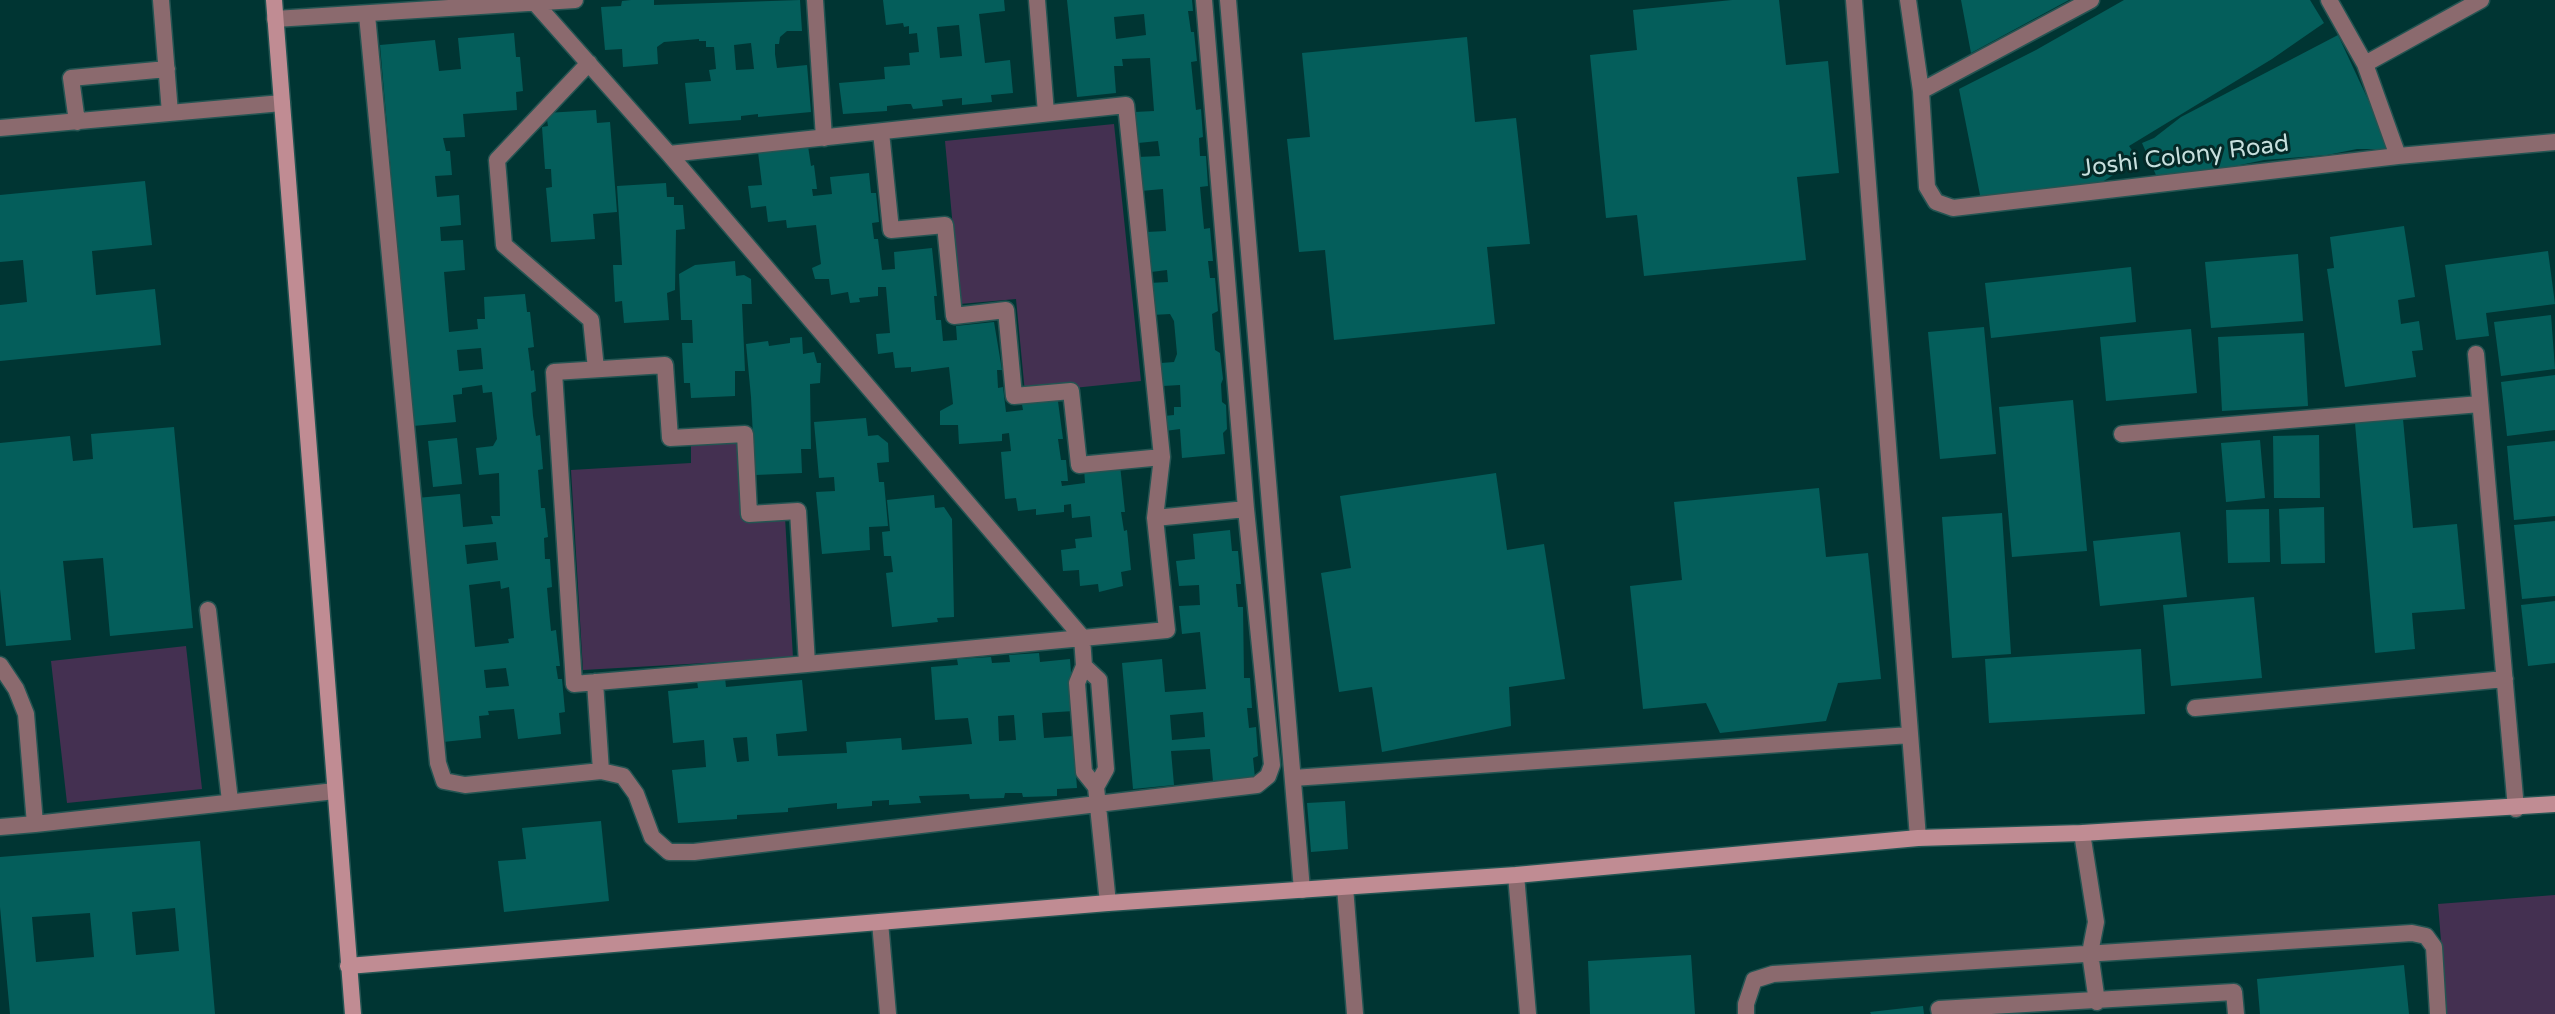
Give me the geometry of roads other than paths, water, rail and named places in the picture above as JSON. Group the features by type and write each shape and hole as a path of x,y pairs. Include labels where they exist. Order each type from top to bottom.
{"street":[{"path":"161,0 170,113"},
{"path":"274,0 353,1014"},
{"path":"275,19 575,0"},
{"path":"815,0 824,138"},
{"path":"1037,0 1046,113"},
{"path":"367,15 438,763 444,781 465,785 601,771 623,776 636,794 652,837 669,852 694,852 1257,785 1268,776 1272,765 1246,509 1204,0"},
{"path":"1228,0 1302,890"},
{"path":"1854,0 1918,838"},
{"name":"Joshi Colony Road","path":"1908,0 1921,91 1927,187 1936,202 1953,208 2398,156 2555,142"},
{"path":"1921,91 2091,0"},
{"path":"2329,0 2365,64 2398,156"},
{"path":"2365,64 2481,0"},
{"path":"535,3 669,154 1082,637 1084,666 1099,680 1106,769 1096,787 1108,903"},
{"path":"589,63 497,160 504,245 591,320 596,369"},
{"path":"77,122 71,78 167,69"},
{"path":"0,128 282,103"},
{"path":"669,154 1126,105 1162,457 1155,518 1167,630 807,664 574,684 554,372 665,365 670,438 745,434 749,514 798,511 807,664"},
{"path":"881,132 891,230 945,225 954,316 1006,310 1014,396 1071,391 1079,465 1162,457"},
{"path":"2476,354 2516,809"},
{"path":"2122,434 2480,404"},
{"path":"1155,518 1246,509"},
{"path":"208,610 230,801"},
{"path":"0,665 16,689 26,714 35,824"},
{"path":"2195,708 2505,679"},
{"path":"595,682 601,771"},
{"path":"1293,778 1910,735"},
{"path":"0,827 335,791"},
{"path":"348,966 1108,903 1516,875 1918,838 2082,833 2516,809 2555,804"},
{"path":"2082,833 2096,922 2090,953 2097,1002"},
{"path":"1516,875 1528,1014"},
{"path":"1345,887 1355,1014"},
{"path":"880,922 888,1014"},
{"path":"1746,1014 1754,980 1773,974 2412,933 2426,936 2434,947 2438,1014"},
{"path":"1940,1014 1939,1009 2234,992 2236,1014"}]}
